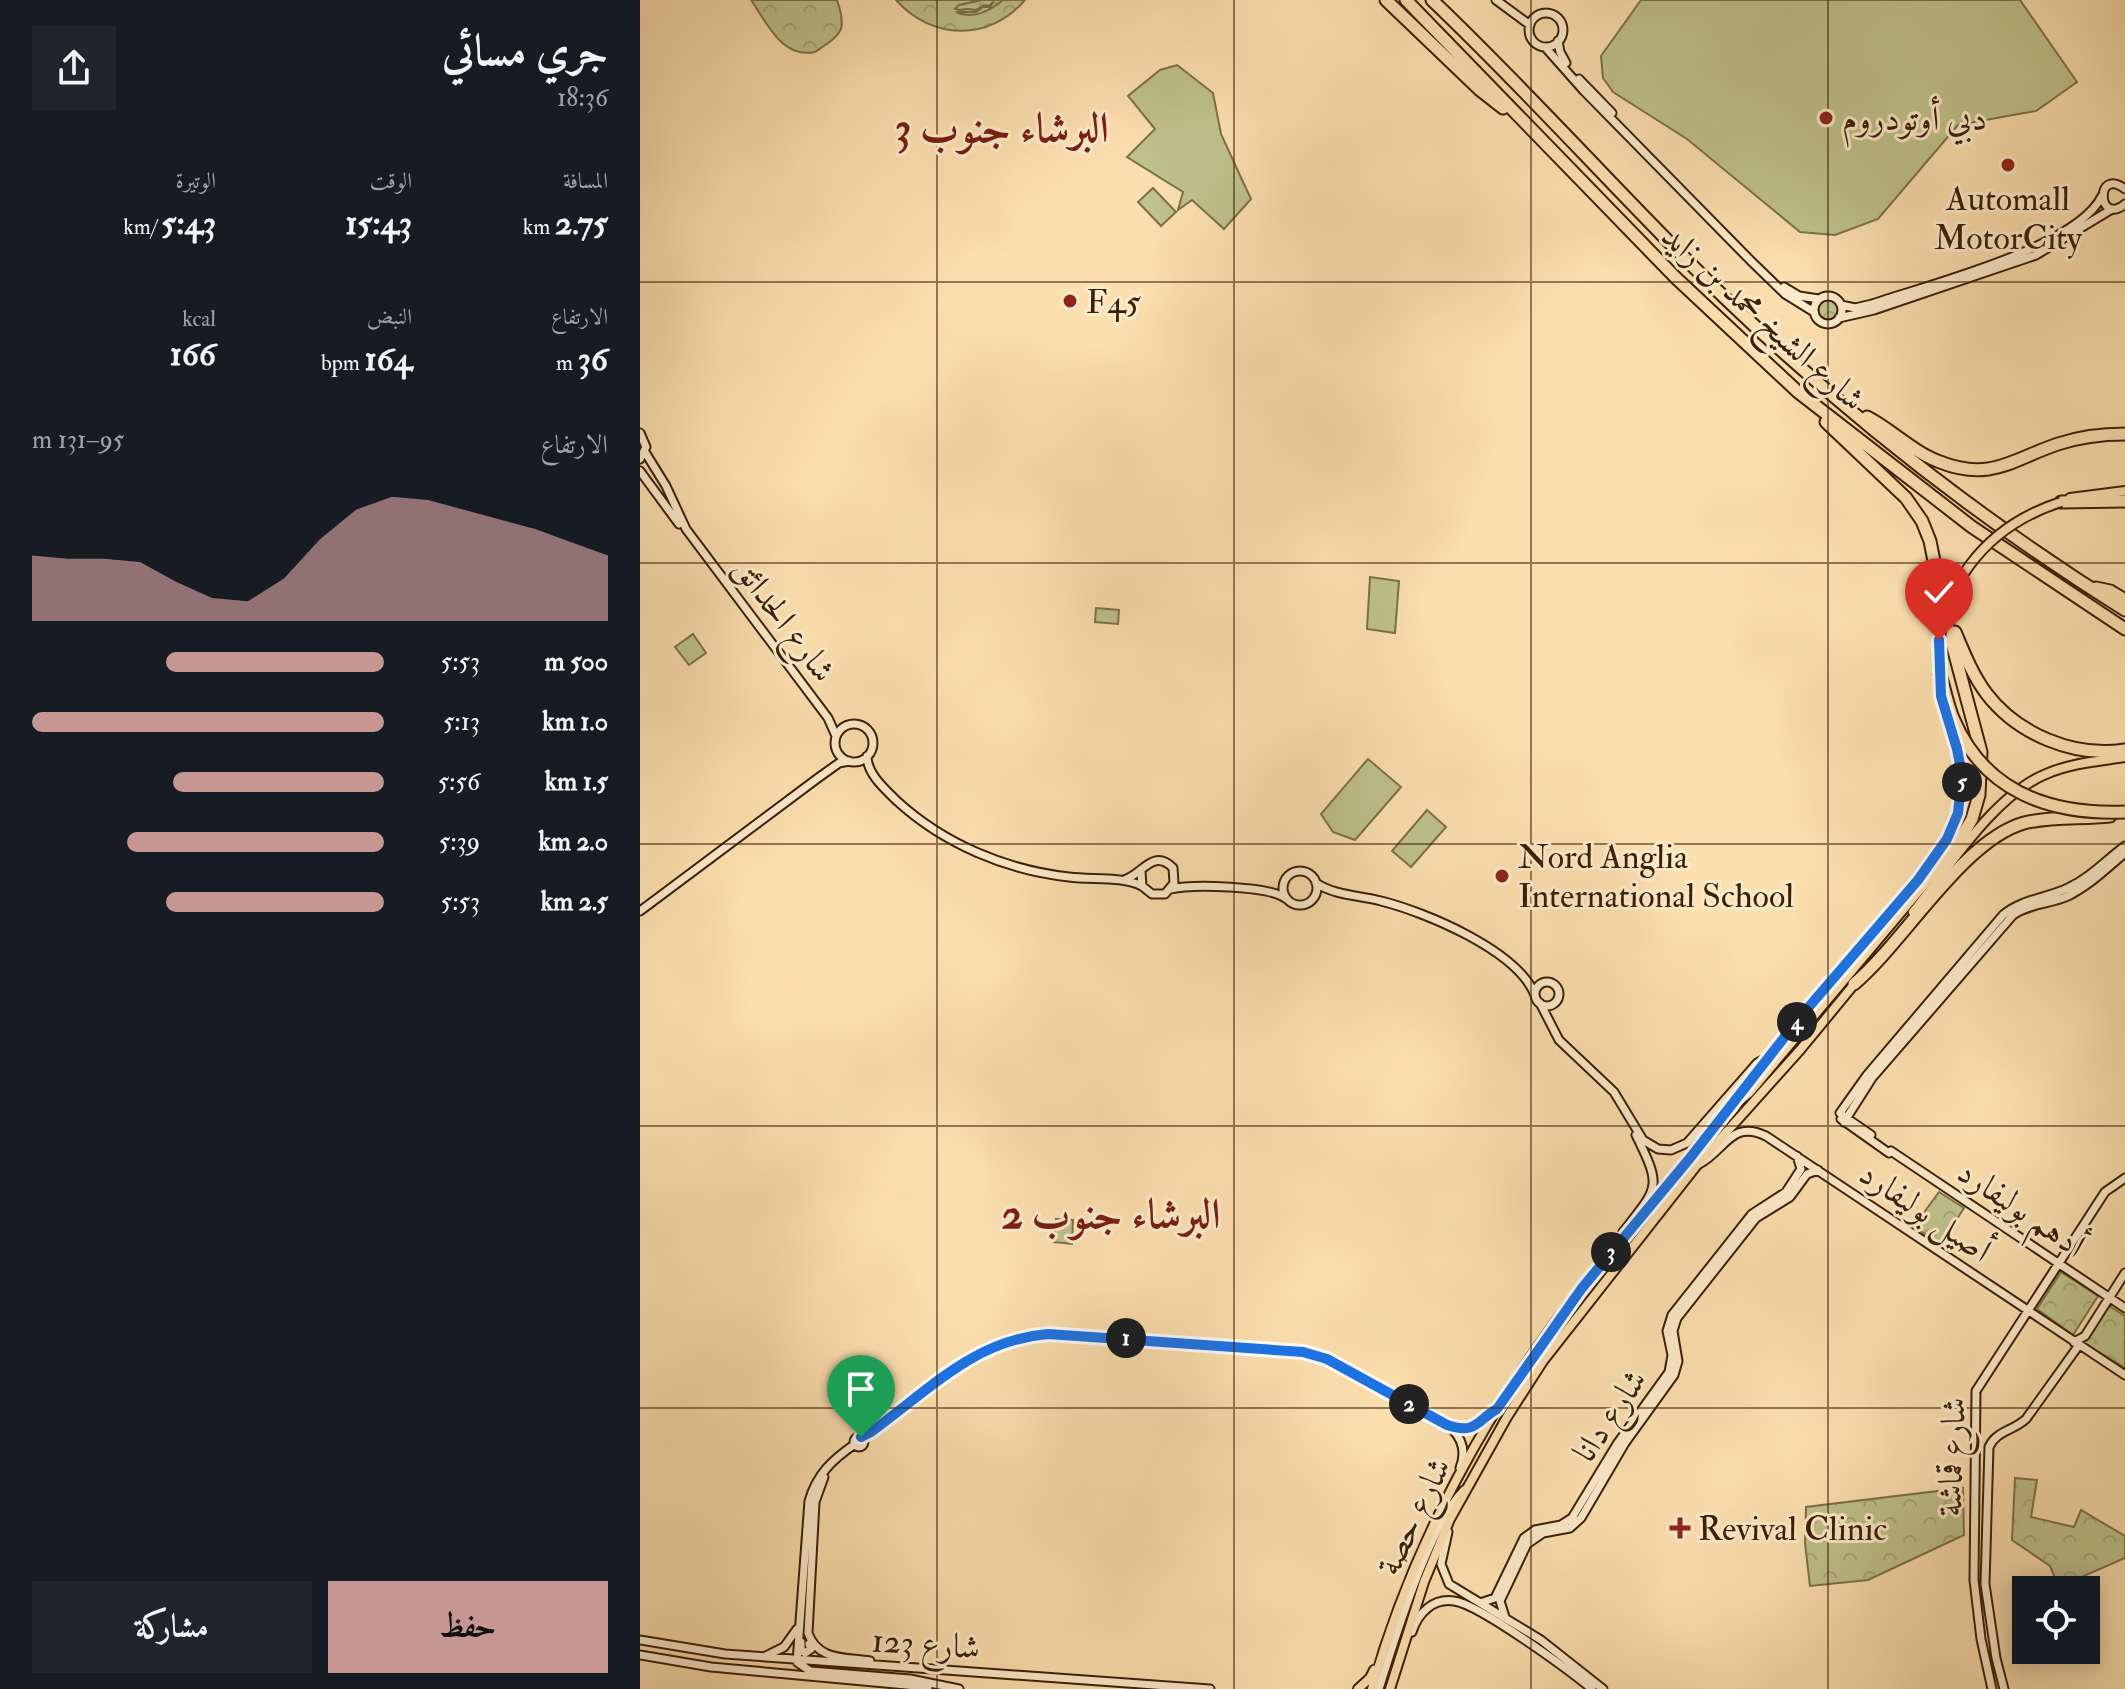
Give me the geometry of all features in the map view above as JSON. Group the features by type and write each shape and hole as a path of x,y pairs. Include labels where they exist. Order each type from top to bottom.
{"highway":[{"path":"1386,0 1484,93 1524,121"},
{"name":"شارع الشيخ محمد بن زايد","path":"1406,0 1709,312 1798,392 1961,519 2125,629"},
{"name":"شارع الشيخ محمد بن زايد","path":"1432,0 1724,297 1845,405 1937,480 2125,610"},
{"path":"1442,0 1462,28"},
{"path":"1732,1105 1748,1092 1952,851 1972,819 1981,781 1981,752 1930,541 1912,505 1798,392"},
{"path":"1845,405 1881,424 1929,457 1969,469 2001,467 2055,445 2094,437 2125,436"},
{"path":"2061,502 2125,501"},
{"path":"2089,588 2110,591 2125,600"},
{"path":"1942,598 1972,672 2007,714 2040,736 2069,746 2096,751 2125,750"},
{"path":"1939,671 1952,717 1964,740 1979,761 1998,779 2032,799 2056,808 2082,812 2125,812"},
{"path":"1854,984 1877,963 1974,853 1996,835 2023,824 2125,812"}],"main road":[{"name":"شارع حصة","path":"1372,1689 1410,1577 1497,1409 1551,1329 1603,1262 1938,853 1955,822 1961,792 1959,758 1943,704 1939,671 1942,625 1950,596 1965,570 1984,547 2007,527 2033,512 2086,495 2125,491"},
{"name":"شارع حصة","path":"1390,1689 1424,1582 1464,1489 1543,1361 1697,1165 1800,1050 2012,794 2034,779 2059,769 2125,757"},
{"path":"1358,1689 1370,1678 1384,1647"}],"street":[{"path":"1496,0 1530,25 1532,40 1545,47 1740,251 1785,294 1814,312"},
{"path":"1503,0 1526,13 1551,14 1559,20 1563,28 1558,41 1561,55 1583,83 1743,247 1792,292 1803,297 1833,297 1841,305 1855,308 2034,248 2090,215 2105,188 2125,177"},
{"path":"1530,25 1539,15"},
{"path":"1545,47 1558,41"},
{"path":"2116,184 2125,189"},
{"path":"2102,196 2105,204 2112,209"},
{"path":"1819,299 1814,312 1817,319 1824,323 1874,310 2036,255 2125,204"},
{"path":"1839,318 1841,305"},
{"name":"شارع الحدائق","path":"640,433 645,440 642,456 666,486 686,529 701,550"},
{"name":"شارع الحدائق","path":"640,471 828,718 836,736"},
{"path":"828,718 835,724 859,725 869,732 873,743 867,756 869,769 885,789"},
{"path":"818,778 833,764 837,751 836,736 846,726"},
{"path":"837,751 927,824 990,858 1046,874 1122,881 1142,886 1149,893 1157,895 1171,889 1195,887 1263,891 1279,894 1296,906 1307,905 1333,893"},
{"path":"640,911 839,763 867,756"},
{"path":"1843,1118 1867,1075 2003,915 2015,906 2060,892 2082,881 2125,846"},
{"path":"1843,1118 1872,1078 2013,915 2026,908 2053,902 2082,888 2125,853"},
{"path":"1122,881 1150,862 1161,860 1170,865 1175,876 1195,887"},
{"path":"1141,871 1142,886"},
{"path":"1263,891 1283,882 1291,873 1300,871 1311,875 1316,883 1313,900"},
{"path":"1171,889 1175,876"},
{"path":"1283,882 1285,898"},
{"path":"1316,883 1333,893 1378,900 1435,919 1488,948 1524,977 1559,1040 1614,1092 1647,1144 1664,1150 1677,1149 1692,1139 1757,1063 1768,1057"},
{"path":"1524,977 1553,983 1558,990 1549,1024"},
{"path":"1535,995 1536,988 1544,982"},
{"path":"1540,1003 1552,1004"},
{"path":"1603,1262 1605,1253 1649,1199 1654,1187 1654,1173 1628,1114"},
{"name":"أدهم بوليفارد","path":"1843,1118 1993,1216 2125,1308"},
{"name":"أصيل بوليفارد","path":"1697,1165 1709,1159 1729,1137 1743,1131 1766,1136 2125,1375"},
{"name":"شارع دانا","path":"1505,1617 1500,1601 1520,1544 1529,1533 1541,1527 1567,1522 1577,1513 1620,1438 1669,1372 1672,1355 1667,1331 1672,1315 1752,1214 1788,1189 1801,1169 1797,1156"},
{"name":"شارع دانا","path":"1480,1603 1495,1598 1532,1539 1543,1533 1570,1528 1581,1518 1611,1464 1674,1375 1678,1361 1673,1331 1677,1318 1756,1218 1790,1197 1807,1174 1818,1170"},
{"name":"شارع قماشة","path":"1992,1689 1976,1612 1975,1397 1982,1380 2105,1192 2125,1178"},
{"path":"1951,1191 1960,1193"},
{"path":"1956,1262 1959,1273"},
{"name":"شارع قماشة","path":"2004,1689 1987,1602 1985,1549 1991,1442 1997,1435 2026,1419 2125,1273"},
{"path":"799,1625 801,1650 808,1653 811,1648 806,1633 807,1612 816,1494 829,1470 871,1432 982,1351 1018,1338 1048,1334 1312,1354 1334,1362 1447,1425 1457,1434 1463,1447 1459,1478"},
{"path":"1447,1425 1463,1429 1474,1427 1497,1409"},
{"path":"859,1443 831,1461 813,1488 807,1509 796,1660 802,1668 810,1671 910,1679 961,1689"},
{"path":"1379,1689 1419,1575 1449,1508 1464,1489"},
{"path":"1450,1519 1441,1557 1442,1571 1455,1589 1505,1617 1569,1660 1597,1687"},
{"path":"1974,1549 1981,1545 1985,1549"},
{"path":"1400,1655 1418,1618 1429,1607 1443,1601 1464,1604 1597,1687 1614,1689"},
{"path":"807,1612 811,1640 827,1655 923,1669"},
{"path":"764,1657 787,1645 799,1625"},
{"name":"شارع 123","path":"640,1640 697,1651 796,1660 1210,1689"},
{"path":"1532,1646 1562,1661 1569,1660"},
{"name":"شارع 123","path":"640,1655 711,1667 961,1689"}],"green space":[{"path":"751,0 837,0 842,26 836,36 815,52 803,53 784,45"},
{"path":"896,0 1025,0 1011,14 995,23 960,31 926,23"},
{"path":"982,0 1003,0 981,13 968,15 956,12 976,12 990,7 994,1 976,10 955,9 959,5"},
{"name":"دبي أوتودروم","path":"1641,0 2020,0 2077,82 2036,111 1958,125 1878,219 1835,235 1800,232 1687,139 1613,92 1603,78 1601,56"},
{"path":"1177,65 1213,93 1221,134 1251,199 1224,229 1192,200 1178,210 1183,192 1127,157 1155,129 1128,96 1160,70"},
{"path":"1153,188 1176,212 1161,226 1138,202"},
{"path":"1824,300 1832,300 1838,310 1832,320 1824,320 1818,314 1818,306"},
{"path":"1370,577 1399,581 1395,633 1367,629"},
{"path":"1096,608 1119,610 1118,624 1095,622"},
{"path":"693,634 706,653 689,665 675,647"},
{"path":"1368,759 1401,787 1355,840 1333,832 1321,814"},
{"path":"1427,810 1446,827 1411,867 1392,851"},
{"path":"1939,1192 1964,1208 1940,1245 1914,1226"},
{"path":"1056,1219 1073,1220 1072,1244 1054,1242"},
{"path":"2061,1272 2098,1296 2073,1335 2037,1309"},
{"path":"2109,1306 2125,1316 2125,1368 2084,1343"},
{"path":"2015,1478 2037,1480 2031,1517 2074,1527 2081,1510 2125,1536 2125,1558 2084,1576 2054,1576 2050,1566 2012,1540"},
{"path":"1963,1488 1964,1535 1868,1580 1810,1586 1805,1543 1806,1507"}],"place":[{"name":"دبي أوتودروم","path":"1826,118"},
{"name":"Automall MotorCity","path":"2008,165"},
{"name":"F45","path":"1070,301"},
{"name":"Nord Anglia International School","path":"1502,876"},
{"name":"Revival Clinic","path":"1680,1528"}],"district":[{"name":"البرشاء جنوب 3","path":"1002,127"},
{"name":"البرشاء جنوب 2","path":"1111,1213"}],"route":[{"path":"861,1437 982,1351 1018,1338 1048,1334 1303,1352 1327,1359 1447,1425 1463,1429 1479,1424 1497,1409 1582,1288 1690,1158 1801,1016 1918,880 1947,839 1958,813 1962,775 1941,696 1939,640"}]}
